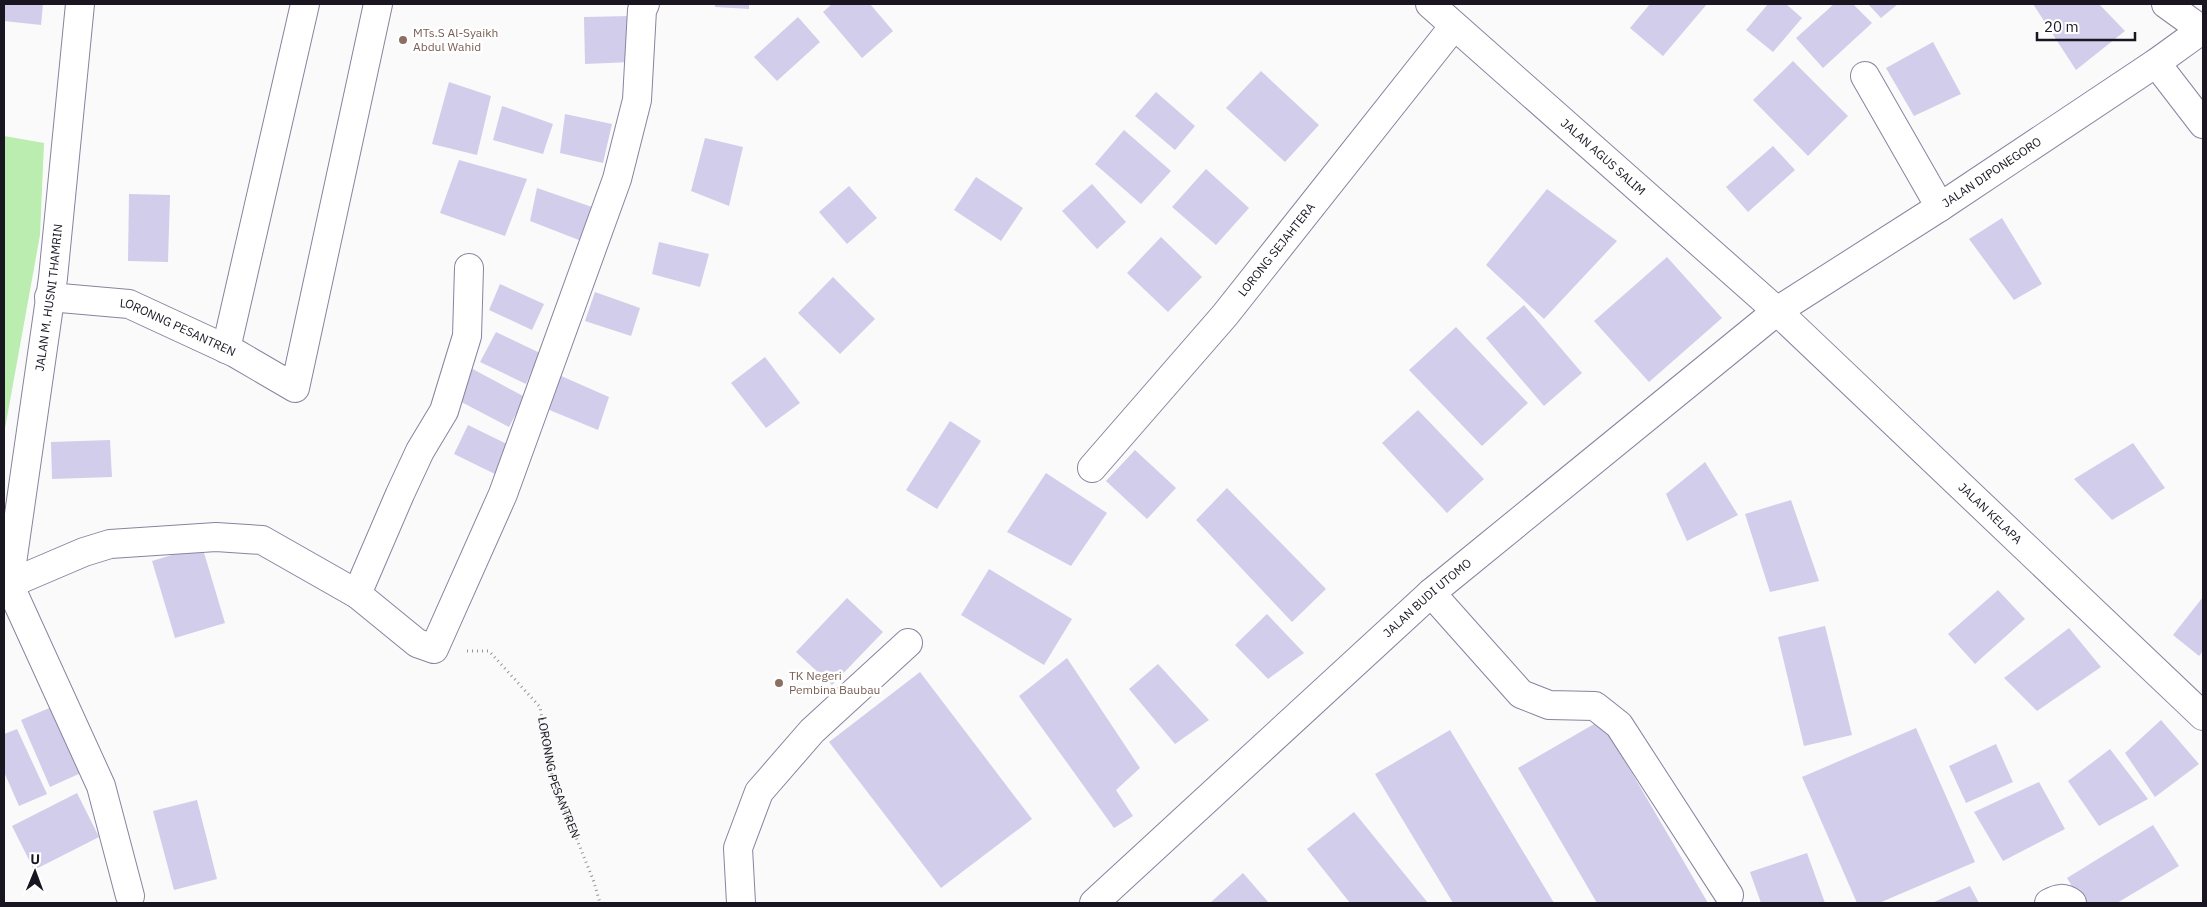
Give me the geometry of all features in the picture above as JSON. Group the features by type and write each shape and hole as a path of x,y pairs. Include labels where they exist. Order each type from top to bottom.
{"street":[{"name":"JALAN M. HUSNI THAMRIN","path":"7,586 49,297 80,4"},
{"path":"226,349 305,4"},
{"name":"LORONNG PESANTREN","path":"49,297 129,304 226,349 295,388 378,4"},
{"path":"130,896 102,786 7,586 84,552 110,544 216,537 262,540 357,594 417,642 434,649 503,494 617,179 637,100 642,10 645,4"},
{"name":"JALAN AGUS SALIM","path":"1430,4 1777,311"},
{"path":"2166,4 2202,30"},
{"name":"LORONG SEJAHTERA","path":"1092,468 1225,315 1454,26"},
{"name":"JALAN DIPONEGORO","path":"1777,311 1940,207 2156,63 2202,30"},
{"path":"2156,63 2203,124"},
{"path":"1865,76 1940,207"},
{"path":"357,594 420,451 444,411 467,336 469,268"},
{"name":"JALAN BUDI UTOMO","path":"1094,903 1432,593 1777,311"},
{"name":"JALAN KELAPA","path":"1777,311 2203,716"},
{"path":"1432,593 1522,694 1549,705 1595,706 1619,726 1729,895"},
{"path":"741,903 738,848 759,792 812,731 908,642"},
{"path":"2049,903 2056,899 2066,899 2072,903"}],"path":[{"name":"LORONNG PESANTREN","path":"434,649 489,651 540,707 553,780 594,882 600,903"}],"green space":[{"path":"4,136 44,143 40,235 4,434"}],"building":[{"path":"4,4 43,4 41,25 4,21"},
{"path":"715,4 749,4 749,9 715,7"},
{"path":"832,4 870,4 893,31 862,58 823,12"},
{"path":"1650,4 1707,4 1663,56 1630,28"},
{"path":"1768,4 1786,4 1802,18 1773,52 1746,30"},
{"path":"1834,4 1853,4 1872,23 1823,68 1796,38"},
{"path":"1868,4 1898,4 1881,18"},
{"path":"2033,4 2099,4 2125,31 2076,70"},
{"path":"630,16 632,62 585,64 584,17"},
{"path":"798,17 820,42 777,81 754,57"},
{"path":"1933,42 1961,94 1914,116 1886,68"},
{"path":"1793,61 1848,116 1808,156 1753,100"},
{"path":"1261,71 1319,125 1285,162 1226,108"},
{"path":"449,82 491,96 477,155 432,144"},
{"path":"1156,92 1195,126 1175,150 1135,116"},
{"path":"502,106 553,124 543,154 493,140"},
{"path":"565,114 612,124 603,163 560,153"},
{"path":"1124,130 1171,171 1141,204 1095,164"},
{"path":"705,138 743,147 729,206 691,191"},
{"path":"1773,146 1795,170 1748,212 1726,187"},
{"path":"459,160 527,179 505,236 440,213"},
{"path":"1206,169 1249,208 1216,245 1172,207"},
{"path":"976,177 1023,208 1001,241 954,210"},
{"path":"1092,184 1126,222 1097,249 1062,211"},
{"path":"849,186 877,218 847,244 819,212"},
{"path":"537,188 592,207 584,242 530,221"},
{"path":"1547,189 1617,241 1544,319 1486,265"},
{"path":"129,194 170,195 168,262 128,261"},
{"path":"2002,218 2042,284 2014,300 1969,239"},
{"path":"1161,237 1202,277 1168,312 1127,273"},
{"path":"659,242 709,254 700,287 652,274"},
{"path":"1667,257 1722,318 1649,382 1594,321"},
{"path":"833,277 875,319 840,354 798,313"},
{"path":"500,284 544,304 532,330 489,310"},
{"path":"595,292 640,308 631,336 585,321"},
{"path":"1524,305 1582,373 1544,406 1486,338"},
{"path":"1456,327 1528,403 1482,446 1409,370"},
{"path":"496,332 540,353 526,384 480,362"},
{"path":"765,357 800,403 766,428 731,383"},
{"path":"467,366 525,397 509,427 450,396"},
{"path":"559,375 609,397 598,430 547,409"},
{"path":"1418,410 1484,479 1447,513 1382,443"},
{"path":"950,421 981,441 937,509 906,490"},
{"path":"468,425 513,447 499,476 454,454"},
{"path":"110,440 112,477 52,479 51,442"},
{"path":"2133,443 2165,488 2112,520 2074,479"},
{"path":"1135,450 1176,488 1147,519 1106,481"},
{"path":"1705,462 1738,515 1687,541 1666,494"},
{"path":"1046,473 1107,513 1071,566 1007,532"},
{"path":"1227,488 1326,589 1292,622 1196,520"},
{"path":"1791,500 1819,581 1770,592 1745,514"},
{"path":"202,546 225,623 175,638 152,561"},
{"path":"989,569 1072,619 1044,665 961,615"},
{"path":"1998,590 2025,619 1975,664 1948,634"},
{"path":"2203,597 2203,651 2199,656 2173,635"},
{"path":"847,598 883,632 832,685 796,652"},
{"path":"1267,614 1304,653 1268,679 1235,645"},
{"path":"1825,626 1852,735 1804,746 1778,637"},
{"path":"2069,628 2101,667 2037,711 2004,678"},
{"path":"1067,658 1140,768 1116,790 1133,816 1114,828 1019,696"},
{"path":"1158,664 1209,720 1175,744 1129,689"},
{"path":"920,672 1032,819 941,888 829,742"},
{"path":"54,706 83,772 50,787 21,720"},
{"path":"1601,720 1708,903 1597,903 1518,768"},
{"path":"2161,720 2199,764 2155,797 2125,753"},
{"path":"1916,728 1975,862 1879,903 1857,903 1802,777"},
{"path":"17,729 47,794 19,806 4,772 4,734"},
{"path":"1450,730 1554,903 1453,903 1375,774"},
{"path":"1996,744 2013,782 1966,803 1949,766"},
{"path":"2110,749 2148,799 2099,826 2068,781"},
{"path":"2039,782 2065,829 2003,861 1974,812"},
{"path":"77,793 99,837 34,870 12,826"},
{"path":"197,800 217,879 174,890 153,811"},
{"path":"1354,812 1428,903 1350,903 1307,849"},
{"path":"2153,825 2179,866 2117,903 2082,903 2067,878"},
{"path":"1807,853 1825,903 1761,903 1750,872"},
{"path":"1243,873 1269,903 1210,903"},
{"path":"1970,886 1979,903 1932,903"}],"place":[{"name":"MTs.S Al-Syaikh Abdul Wahid","path":"403,40"},
{"name":"TK Negeri Pembina Baubau","path":"779,683"}]}
